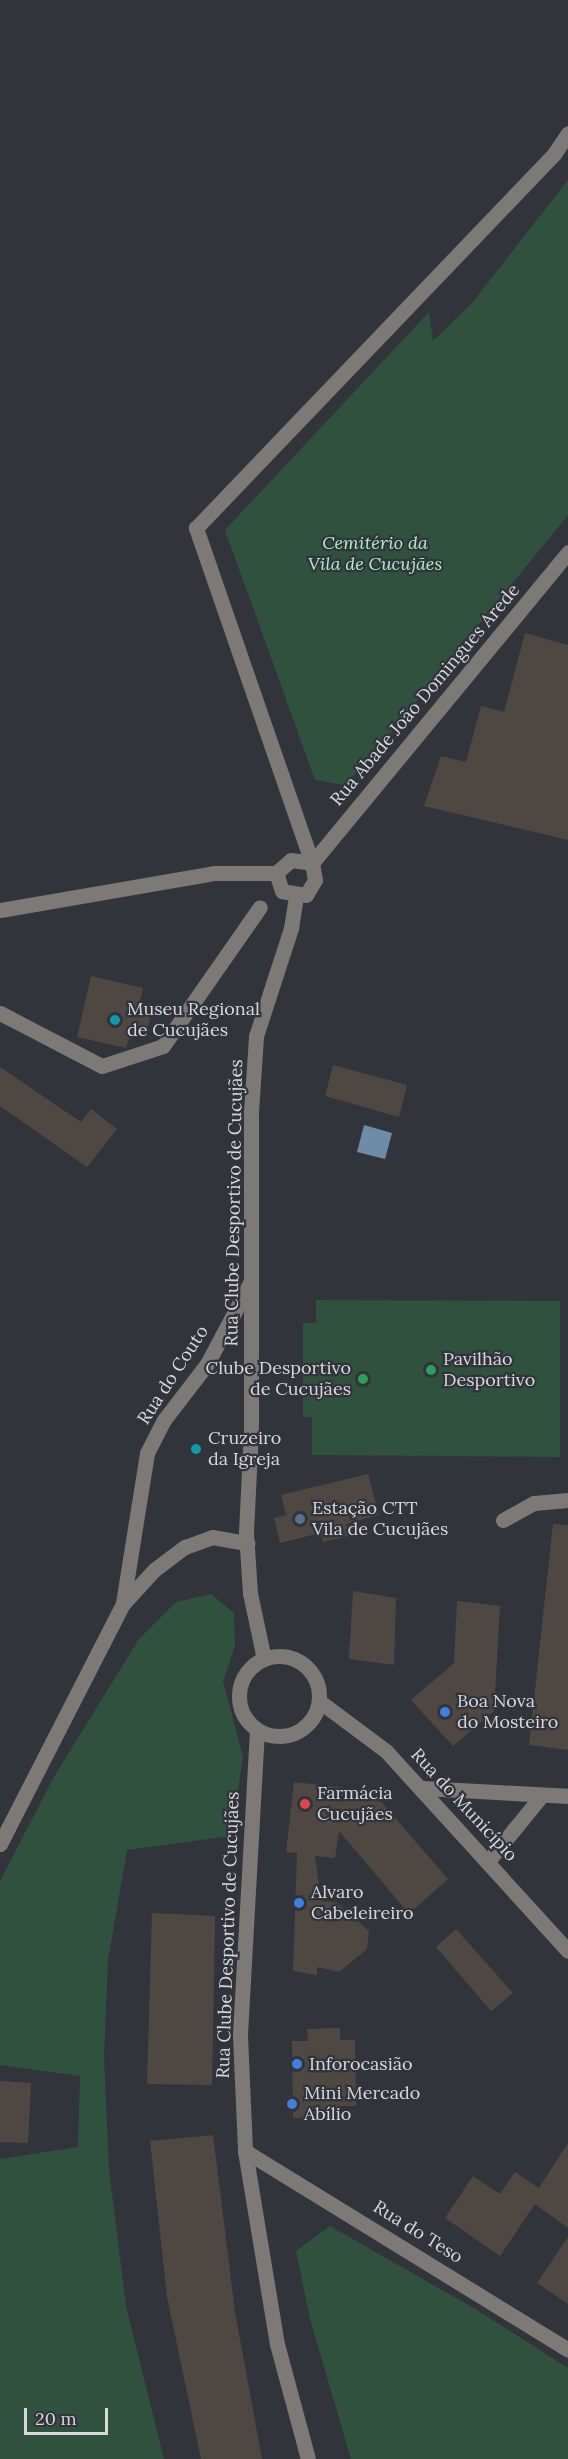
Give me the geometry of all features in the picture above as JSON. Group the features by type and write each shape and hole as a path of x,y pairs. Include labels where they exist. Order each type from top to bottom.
{"street":[{"path":"276,873 282,891 296,896 306,895 315,880 312,862 196,528 554,154 568,133"},
{"name":"Rua Abade João Domingues Arede","path":"312,862 568,552"},
{"path":"0,910 214,873 276,873 291,860 312,862"},
{"name":"Rua Clube Desportivo de Cucujães","path":"264,1659 250,1593 247,1543 253,1278 251,1112 256,1036 291,928 296,896"},
{"path":"0,1013 102,1066 163,1046 260,907"},
{"name":"Rua do Couto","path":"123,1604 147,1453 164,1420 207,1364 253,1278"},
{"path":"504,1520 534,1503 568,1500"},
{"name":"Rua do Couto","path":"0,1844 123,1604 154,1570 185,1547 212,1537 247,1543"},
{"path":"291,1658 303,1664 312,1674 319,1701 307,1725 296,1733 283,1736 257,1730 240,1707 239,1692 243,1678 264,1659 291,1658"},
{"name":"Rua do Município","path":"319,1701 386,1751 489,1860 568,1951"},
{"name":"Rua Clube Desportivo de Cucujães","path":"257,1730 240,2035 245,2151 277,2344 308,2459"},
{"path":"422,1788 568,1796"},
{"path":"489,1860 542,1795"},
{"name":"Rua do Teso","path":"245,2151 568,2350"}],"green space":[{"name":"Cemitério da Vila de Cucujães","path":"568,180 568,515 368,761 344,785 315,780 225,530 429,312 433,341 472,303"},
{"name":"Pavilhão Desportivo","path":"316,1300 560,1301 560,1457 312,1455 312,1417 303,1417 303,1323 316,1323"},
{"path":"211,1594 234,1613 235,1646 223,1681 243,1757 231,1836 127,1850 108,1960 104,2057 109,2169 126,2306 164,2459 0,2459 0,2159 78,2147 80,2076 0,2065 0,1881 55,1775 139,1639 176,1602"},
{"path":"330,2226 477,2310 568,2368 568,2459 351,2459 310,2319 296,2251"}],"water":[{"path":"364,1125 392,1133 385,1159 357,1152"}],"building":[{"path":"525,633 568,645 568,840 424,806 441,756 466,762 481,706 504,712"},
{"path":"91,976 143,988 138,1010 151,1013 146,1037 131,1034 126,1048 77,1037"},
{"path":"333,1065 407,1085 399,1117 325,1096"},
{"path":"0,1067 81,1122 91,1109 117,1129 87,1167 0,1106"},
{"path":"368,1474 379,1515 346,1524 349,1536 323,1542 320,1533 280,1543 274,1518 286,1515 281,1495"},
{"path":"553,1524 568,1525 568,1750 529,1745"},
{"path":"353,1591 396,1598 394,1665 349,1659"},
{"path":"457,1601 500,1606 494,1711 453,1746 411,1700 454,1663"},
{"path":"294,1782 345,1788 343,1795 377,1797 448,1879 414,1909 405,1909 339,1831 335,1858 315,1856 321,1901 336,1902 369,1931 367,1949 339,1972 317,1967 317,1975 293,1971 297,1853 286,1852"},
{"path":"152,1913 215,1916 212,2085 147,2084"},
{"path":"456,1929 513,1993 491,2011 436,1947"},
{"path":"340,2028 340,2040 355,2040 356,2106 340,2106 340,2118 293,2118 292,2041 308,2041 307,2029"},
{"path":"0,2081 31,2083 28,2143 0,2142"},
{"path":"213,2135 235,2312 262,2459 201,2459 167,2297 150,2141"},
{"path":"568,2143 568,2228 535,2204 500,2256 445,2218 473,2176 500,2194 515,2172 539,2188"},
{"path":"568,2237 568,2304 537,2283"}],"place":[{"name":"Museu Regional de Cucujães","path":"115,1020"},
{"name":"Pavilhão Desportivo","path":"431,1370"},
{"name":"Clube Desportivo de Cucujães","path":"363,1379"},
{"name":"Cruzeiro da Igreja","path":"196,1449"},
{"name":"Estação CTT Vila de Cucujães","path":"300,1519"},
{"name":"Boa Nova do Mosteiro","path":"445,1712"},
{"name":"Farmácia Cucujães","path":"305,1804"},
{"name":"Alvaro Cabeleireiro","path":"299,1903"},
{"name":"Inforocasião","path":"297,2064"},
{"name":"Mini Mercado Abílio","path":"292,2104"}]}
